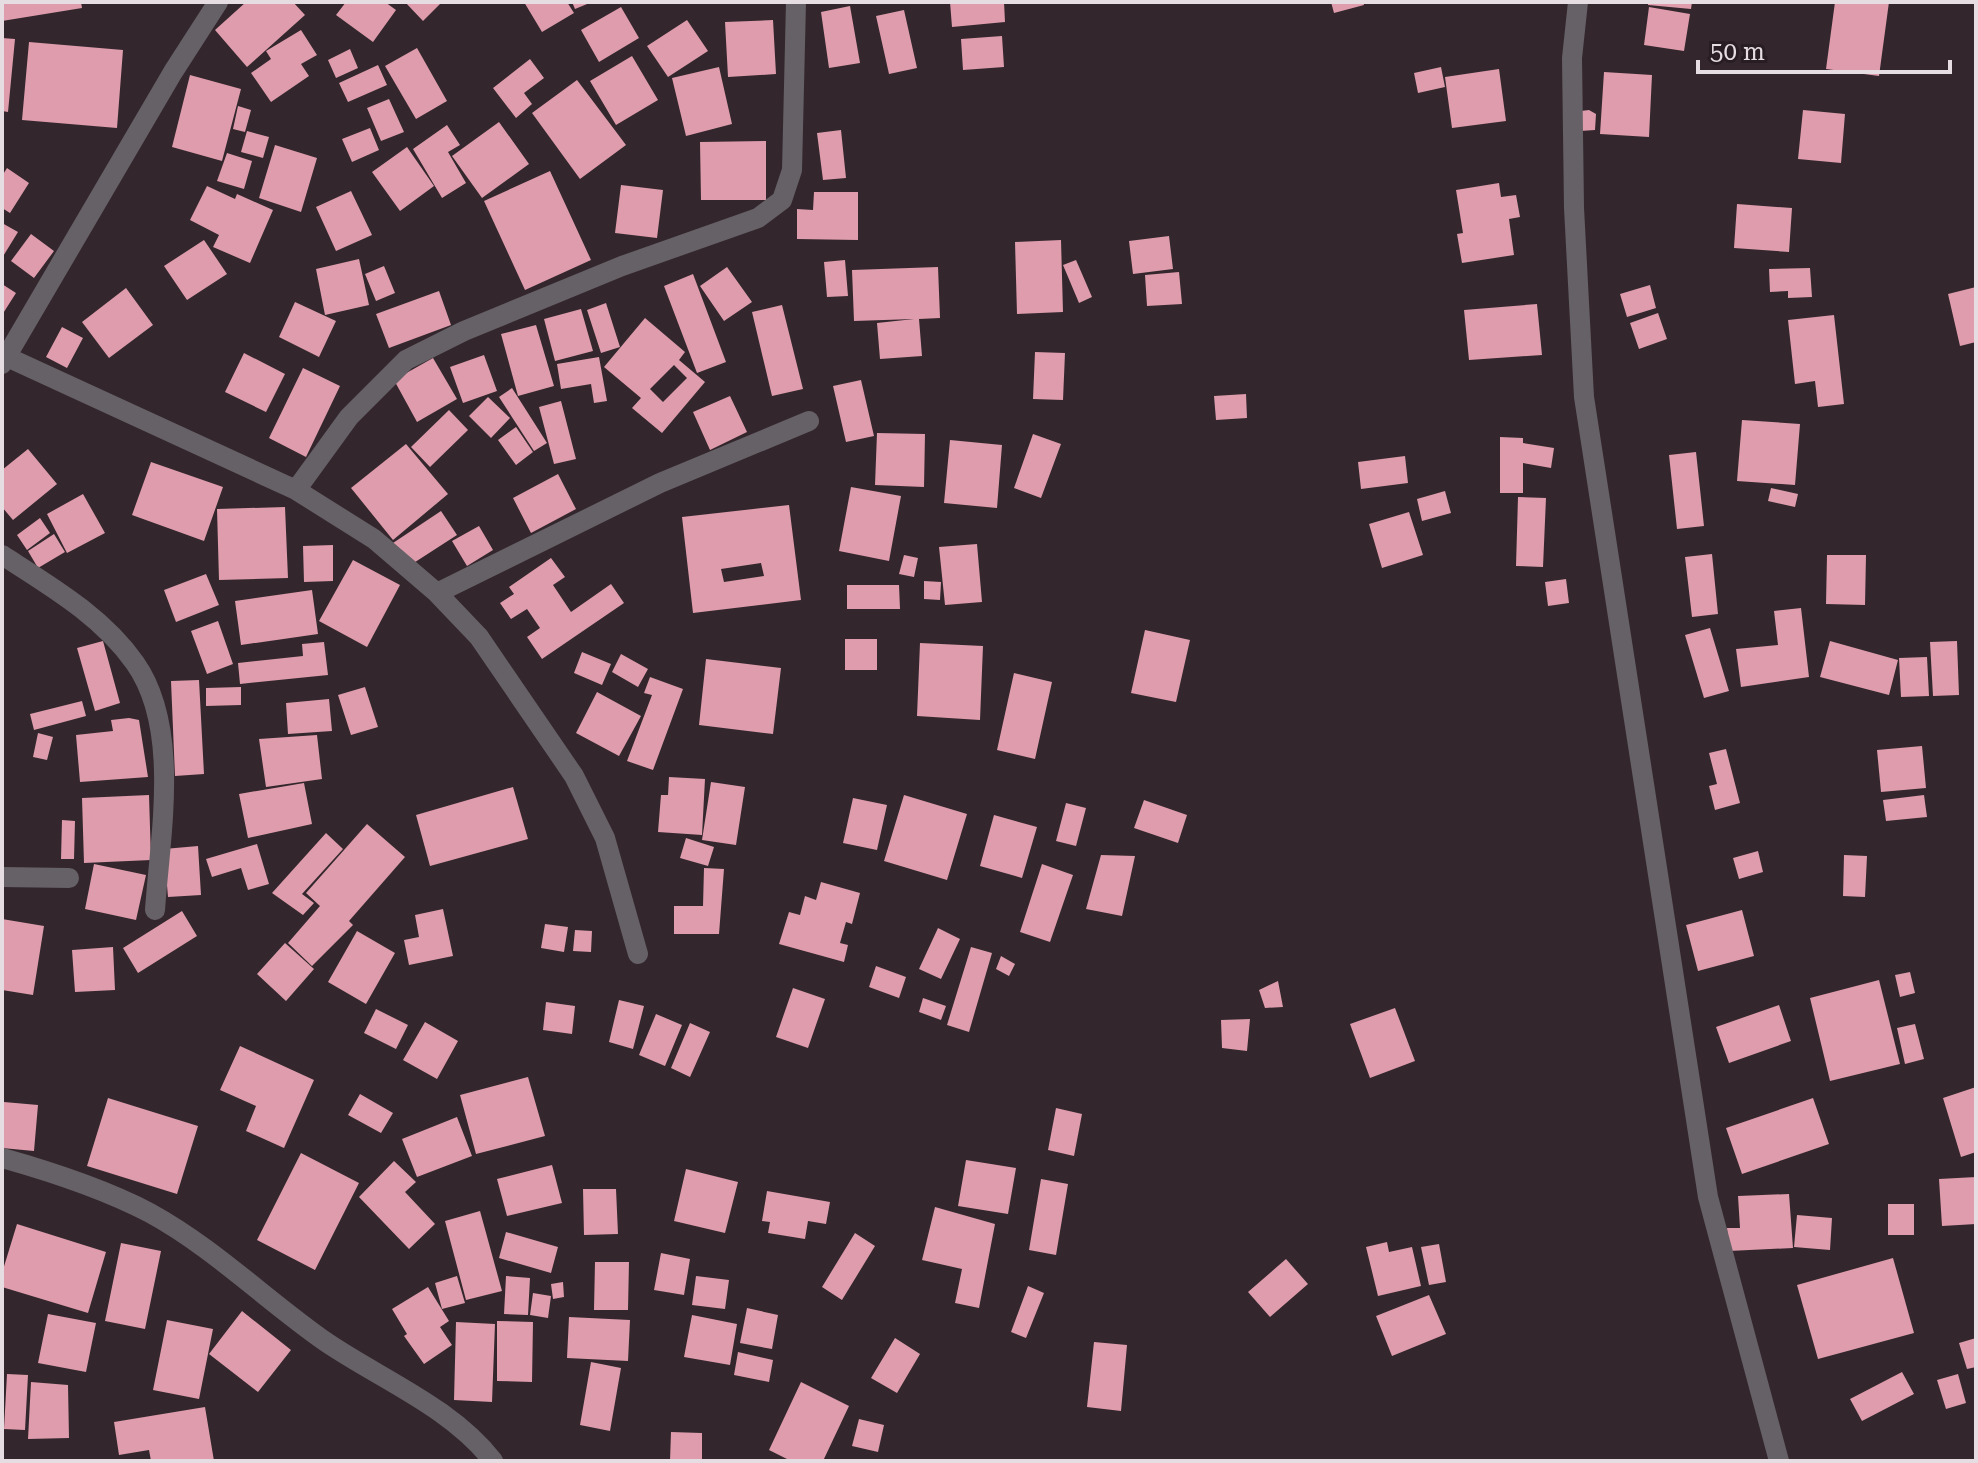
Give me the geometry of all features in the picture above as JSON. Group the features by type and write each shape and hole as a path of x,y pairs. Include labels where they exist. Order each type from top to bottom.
{"street":[{"path":"218,2 173,72 4,361 208,447 296,490 374,539 437,593 479,637 574,776 605,838 638,954"},
{"path":"296,490 349,417 406,360 464,331 622,266 758,218 782,200 792,170 796,2"},
{"path":"1578,2 1572,58 1574,208 1584,397 1708,1197 1779,1461"},
{"path":"437,593 660,483 809,421"},
{"path":"2,555 62,594 105,628 136,664 155,706 165,773 155,910"},
{"path":"2,877 69,878"},
{"path":"2,1158 109,1195 151,1214 259,1289 325,1341 455,1422 493,1461"}],"building":[{"path":"2,2 81,2 82,8 2,21"},
{"path":"246,2 293,2 305,15 247,67 215,30"},
{"path":"346,2 385,2 396,10 373,42 336,15"},
{"path":"405,2 442,2 423,21"},
{"path":"524,2 567,2 574,13 542,32"},
{"path":"572,2 592,2 575,9"},
{"path":"950,2 1004,2 1005,22 952,27"},
{"path":"1331,2 1363,2 1364,5 1334,13"},
{"path":"1648,2 1692,2 1691,9 1648,5"},
{"path":"1835,2 1889,2 1879,76 1826,69"},
{"path":"850,6 860,63 829,68 821,12"},
{"path":"621,7 639,38 599,62 581,30"},
{"path":"1649,7 1690,14 1684,51 1644,45"},
{"path":"904,10 917,68 889,74 876,16"},
{"path":"687,20 708,51 668,77 647,46"},
{"path":"773,20 776,74 728,77 725,22"},
{"path":"301,30 317,55 301,64 309,76 271,102 251,73 271,59 266,51"},
{"path":"1002,36 1004,67 963,70 961,39"},
{"path":"2,38 15,39 8,112 2,111"},
{"path":"29,42 123,50 117,128 22,120"},
{"path":"417,48 447,101 416,119 385,66"},
{"path":"350,49 358,68 336,78 328,60"},
{"path":"632,56 658,100 616,125 590,81"},
{"path":"530,59 544,78 524,93 532,104 516,118 493,88"},
{"path":"378,65 387,85 348,102 339,83"},
{"path":"719,67 732,124 686,136 672,78"},
{"path":"1441,67 1445,87 1418,93 1414,73"},
{"path":"1499,69 1506,121 1452,128 1445,77"},
{"path":"1604,72 1652,75 1649,137 1600,134"},
{"path":"190,75 241,89 222,161 172,147"},
{"path":"577,80 626,145 580,179 532,113"},
{"path":"389,99 404,132 381,141 367,108"},
{"path":"238,106 251,110 245,132 233,129"},
{"path":"1589,110 1596,114 1595,130 1580,131 1581,111"},
{"path":"1803,110 1845,114 1841,163 1798,159"},
{"path":"499,122 529,164 482,198 452,156"},
{"path":"447,125 460,145 448,152 466,183 442,198 413,149"},
{"path":"370,128 379,150 352,162 342,139"},
{"path":"841,130 846,178 823,180 817,133"},
{"path":"247,131 269,137 263,158 241,152"},
{"path":"766,141 766,200 701,200 700,142"},
{"path":"275,145 317,158 301,212 259,198"},
{"path":"407,147 434,186 400,211 372,172"},
{"path":"227,153 252,161 244,189 217,181"},
{"path":"7,168 29,183 10,213 2,208 2,176"},
{"path":"550,171 591,260 525,290 484,201"},
{"path":"1499,183 1501,197 1516,195 1520,217 1509,219 1514,255 1462,263 1457,234 1463,233 1456,190"},
{"path":"621,185 663,190 657,238 615,233"},
{"path":"207,186 235,199 237,194 273,210 250,263 213,247 219,235 190,220"},
{"path":"351,191 372,235 336,251 316,207"},
{"path":"814,192 858,192 858,240 797,239 797,209 813,210"},
{"path":"1737,204 1792,208 1789,252 1734,248"},
{"path":"2,223 18,232 2,258"},
{"path":"31,234 54,251 34,278 11,261"},
{"path":"1169,236 1173,269 1133,274 1129,241"},
{"path":"204,240 227,274 187,300 164,266"},
{"path":"1061,240 1063,312 1017,314 1015,242"},
{"path":"359,259 369,305 325,315 316,269"},
{"path":"845,260 848,296 827,297 824,262"},
{"path":"1076,260 1092,297 1079,303 1063,265"},
{"path":"384,266 395,293 376,301 365,274"},
{"path":"727,267 752,302 724,321 700,286"},
{"path":"938,267 940,318 919,319 922,356 880,359 877,323 914,319 854,321 852,270"},
{"path":"1810,268 1812,297 1788,298 1788,291 1770,292 1769,269"},
{"path":"1179,272 1182,304 1147,306 1145,275"},
{"path":"693,274 726,362 697,373 664,286"},
{"path":"2,284 16,293 2,315"},
{"path":"1650,285 1656,308 1627,317 1620,294"},
{"path":"1976,287 1976,342 1960,346 1948,294"},
{"path":"126,288 153,325 109,358 82,322"},
{"path":"439,291 451,325 389,348 376,314"},
{"path":"295,302 336,321 319,357 279,337"},
{"path":"606,303 620,347 601,353 587,310"},
{"path":"1537,304 1542,355 1469,360 1464,310"},
{"path":"782,305 803,389 772,396 752,312"},
{"path":"581,309 593,351 555,361 544,319"},
{"path":"1658,313 1667,339 1639,349 1630,323"},
{"path":"1834,315 1844,404 1818,407 1815,381 1795,384 1788,320"},
{"path":"645,318 685,352 679,360 705,382 662,433 632,408 641,398 604,367","holes":["674,365 687,378 663,402 650,389"]},
{"path":"536,325 554,386 518,396 501,334"},
{"path":"62,327 83,338 67,368 46,357"},
{"path":"1035,352 1065,353 1063,400 1033,399"},
{"path":"244,353 285,374 266,412 225,392"},
{"path":"484,355 497,391 463,403 450,367"},
{"path":"599,357 607,401 594,403 591,384 561,389 557,364"},
{"path":"433,358 457,399 417,422 394,380"},
{"path":"303,368 340,386 306,457 269,438"},
{"path":"861,380 874,436 846,442 833,386"},
{"path":"512,388 547,443 534,451 499,397"},
{"path":"1246,394 1247,418 1216,420 1214,396"},
{"path":"730,396 747,432 710,450 693,412"},
{"path":"488,397 510,418 491,438 469,416"},
{"path":"561,401 576,459 554,464 539,407"},
{"path":"449,410 468,430 430,467 411,447"},
{"path":"1742,420 1800,424 1795,485 1737,481"},
{"path":"516,427 533,452 516,465 498,440"},
{"path":"877,433 925,434 924,487 875,485"},
{"path":"1033,434 1061,444 1041,498 1014,488"},
{"path":"1500,437 1523,438 1523,443 1554,448 1551,468 1523,463 1523,493 1500,493"},
{"path":"950,440 1002,445 997,508 944,503"},
{"path":"406,444 448,494 393,540 351,488"},
{"path":"28,449 57,484 13,520 2,507 2,470"},
{"path":"1696,452 1704,526 1677,529 1669,455"},
{"path":"1405,456 1408,483 1361,489 1358,462"},
{"path":"151,462 223,487 204,541 132,515"},
{"path":"558,474 576,509 531,533 513,498"},
{"path":"851,487 901,496 889,561 839,551"},
{"path":"1771,488 1798,494 1795,507 1768,501"},
{"path":"1445,491 1451,513 1422,521 1417,499"},
{"path":"83,494 105,533 67,553 47,514"},
{"path":"1518,497 1546,498 1543,567 1516,566"},
{"path":"789,505 801,600 693,613 682,517","holes":["761,563 764,576 724,582 721,569"]},
{"path":"285,507 288,578 219,580 217,509"},
{"path":"441,511 457,535 409,566 393,543"},
{"path":"1409,512 1423,555 1382,568 1369,524"},
{"path":"40,518 50,533 27,550 17,535"},
{"path":"479,526 493,550 467,566 452,541"},
{"path":"54,534 65,552 38,568 28,551"},
{"path":"977,544 982,602 945,605 939,547"},
{"path":"333,545 333,581 304,582 303,546"},
{"path":"1712,554 1718,614 1692,617 1685,557"},
{"path":"904,555 918,558 914,577 899,574"},
{"path":"1827,555 1866,555 1865,605 1826,604"},
{"path":"551,558 565,577 553,585 571,612 611,584 624,603 542,659 527,637 540,628 527,609 511,619 500,603 514,594 509,587"},
{"path":"353,560 400,585 367,647 319,621"},
{"path":"206,574 219,605 176,622 164,590"},
{"path":"1566,579 1569,603 1548,606 1545,582"},
{"path":"924,581 941,582 940,600 924,599"},
{"path":"847,585 899,585 900,609 847,609"},
{"path":"312,590 318,634 241,645 235,601"},
{"path":"1801,608 1809,677 1741,687 1736,649 1778,645 1774,611"},
{"path":"218,621 233,664 207,674 191,631"},
{"path":"1710,628 1729,691 1704,698 1685,635"},
{"path":"1145,630 1190,640 1176,702 1131,693"},
{"path":"845,639 877,639 877,670 845,670"},
{"path":"103,641 120,703 95,711 77,648"},
{"path":"1830,641 1898,660 1889,695 1820,677"},
{"path":"1957,641 1959,695 1933,696 1930,642"},
{"path":"324,642 328,675 240,684 238,663 303,656 302,644"},
{"path":"920,643 983,646 980,720 917,716"},
{"path":"582,652 611,664 602,685 574,673"},
{"path":"621,654 648,669 638,687 612,672"},
{"path":"1927,657 1929,696 1901,697 1899,658"},
{"path":"706,659 781,668 773,734 699,725"},
{"path":"1014,673 1052,682 1035,759 997,750"},
{"path":"650,677 683,689 653,770 627,761 652,695 644,693"},
{"path":"199,680 204,774 175,776 171,681"},
{"path":"241,687 241,705 206,706 206,688"},
{"path":"365,687 378,727 351,735 338,695"},
{"path":"597,692 641,716 619,756 576,733"},
{"path":"329,699 332,731 288,734 286,703"},
{"path":"82,701 86,716 34,730 30,714"},
{"path":"111,720 139,720 148,777 80,782 76,735 113,731"},
{"path":"38,733 53,737 47,760 33,757"},
{"path":"317,735 322,779 266,787 259,739"},
{"path":"1922,746 1926,788 1881,792 1877,750"},
{"path":"1726,749 1740,803 1715,810 1709,786 1717,784 1709,753"},
{"path":"669,777 705,779 702,835 658,832 661,795 668,795"},
{"path":"711,782 745,787 736,845 702,840"},
{"path":"304,783 312,824 248,838 239,794"},
{"path":"513,787 528,839 430,866 416,815"},
{"path":"149,795 151,860 84,863 82,798"},
{"path":"904,795 967,814 947,880 884,861"},
{"path":"1924,795 1927,817 1886,821 1883,800"},
{"path":"853,798 887,805 877,850 843,843"},
{"path":"1144,800 1187,815 1178,843 1134,828"},
{"path":"1066,803 1086,808 1076,846 1056,841"},
{"path":"994,815 1037,827 1022,878 980,866"},
{"path":"62,820 75,821 74,859 61,859"},
{"path":"367,824 405,857 349,921 353,925 312,966 288,943 320,906 306,893"},
{"path":"326,833 343,849 302,894 314,903 303,915 272,893"},
{"path":"686,838 714,847 708,866 680,858"},
{"path":"257,844 269,884 248,890 241,868 212,877 206,859"},
{"path":"198,846 201,895 168,897 164,849"},
{"path":"1758,851 1763,872 1739,879 1733,858"},
{"path":"1101,855 1135,856 1122,916 1086,909"},
{"path":"1844,855 1867,856 1865,897 1843,896"},
{"path":"94,864 146,875 136,920 85,909"},
{"path":"1042,864 1073,875 1050,942 1020,932"},
{"path":"704,868 724,869 719,934 674,934 674,906 703,906"},
{"path":"821,882 860,893 852,924 846,922 840,943 848,945 844,962 779,944 789,912 800,915 805,896 816,900"},
{"path":"443,909 453,956 409,965 404,940 419,937 415,915"},
{"path":"1742,910 1754,956 1698,971 1686,925"},
{"path":"182,911 197,936 138,973 123,948"},
{"path":"2,919 44,926 33,995 2,990"},
{"path":"545,924 568,927 564,952 541,948"},
{"path":"938,928 960,939 941,979 919,969"},
{"path":"575,930 592,931 591,952 573,951"},
{"path":"357,931 395,953 366,1004 328,982"},
{"path":"285,943 314,969 286,1001 257,974"},
{"path":"113,947 115,990 75,992 72,950"},
{"path":"971,947 992,953 969,1032 947,1025"},
{"path":"1001,956 1015,964 1009,976 996,969"},
{"path":"876,966 906,977 899,998 869,987"},
{"path":"1910,972 1915,993 1900,997 1895,975"},
{"path":"1879,980 1900,1064 1830,1081 1810,998"},
{"path":"1278,981 1283,1007 1265,1008 1259,990"},
{"path":"793,988 825,999 808,1048 776,1037"},
{"path":"923,998 946,1006 941,1020 919,1012"},
{"path":"619,1000 644,1006 633,1049 609,1042"},
{"path":"546,1002 575,1006 572,1034 543,1030"},
{"path":"1779,1005 1791,1041 1729,1063 1716,1027"},
{"path":"1395,1008 1415,1061 1370,1078 1350,1024"},
{"path":"376,1009 408,1025 396,1049 364,1033"},
{"path":"656,1014 682,1025 665,1066 639,1055"},
{"path":"1250,1019 1247,1051 1222,1048 1221,1020"},
{"path":"425,1022 458,1041 437,1079 403,1060"},
{"path":"690,1023 710,1032 690,1077 671,1068"},
{"path":"1915,1024 1924,1059 1905,1064 1897,1028"},
{"path":"240,1046 314,1080 284,1148 246,1131 256,1106 220,1090"},
{"path":"528,1077 545,1136 476,1154 460,1095"},
{"path":"1976,1087 1976,1152 1961,1157 1943,1098"},
{"path":"360,1094 393,1113 381,1133 348,1115"},
{"path":"108,1098 198,1126 177,1194 87,1166"},
{"path":"1813,1098 1829,1144 1742,1174 1726,1128"},
{"path":"4,1102 38,1105 34,1151 2,1148"},
{"path":"1056,1108 1082,1114 1074,1156 1048,1150"},
{"path":"457,1117 472,1156 417,1177 402,1139"},
{"path":"301,1153 359,1183 315,1270 257,1240"},
{"path":"966,1160 1016,1168 1008,1214 958,1206"},
{"path":"394,1161 416,1182 405,1192 435,1224 409,1249 359,1197"},
{"path":"552,1165 562,1203 507,1216 497,1179"},
{"path":"686,1169 738,1182 725,1233 674,1221"},
{"path":"1976,1177 1976,1224 1942,1226 1939,1179"},
{"path":"1041,1179 1068,1184 1056,1255 1029,1250"},
{"path":"583,1189 616,1189 618,1234 584,1235"},
{"path":"767,1191 830,1202 826,1224 808,1221 805,1239 768,1233 770,1222 762,1221"},
{"path":"1789,1194 1793,1248 1729,1251 1727,1228 1740,1228 1738,1196"},
{"path":"1888,1204 1914,1204 1914,1235 1888,1235"},
{"path":"935,1207 995,1224 979,1308 955,1303 962,1269 922,1260"},
{"path":"480,1211 502,1291 466,1300 445,1221"},
{"path":"1797,1215 1832,1218 1830,1250 1794,1247"},
{"path":"17,1224 106,1252 88,1313 2,1287 2,1273"},
{"path":"506,1232 558,1247 551,1273 499,1258"},
{"path":"855,1233 875,1246 842,1300 822,1287"},
{"path":"1387,1242 1389,1252 1412,1247 1421,1286 1378,1296 1366,1247"},
{"path":"121,1243 161,1251 145,1329 105,1321"},
{"path":"1439,1244 1446,1282 1429,1285 1421,1247"},
{"path":"661,1253 690,1259 684,1295 654,1290"},
{"path":"1893,1258 1914,1333 1818,1359 1797,1285"},
{"path":"1286,1259 1308,1284 1270,1317 1248,1292"},
{"path":"595,1262 629,1262 628,1310 594,1310"},
{"path":"457,1276 465,1303 442,1309 435,1283"},
{"path":"506,1276 530,1278 528,1315 504,1314"},
{"path":"696,1276 729,1280 725,1309 692,1305"},
{"path":"563,1282 564,1297 553,1299 551,1284"},
{"path":"1028,1286 1044,1293 1026,1338 1011,1332"},
{"path":"428,1287 449,1321 440,1327 452,1345 424,1364 404,1336 407,1334 392,1309"},
{"path":"533,1293 551,1296 548,1318 530,1315"},
{"path":"1429,1295 1446,1334 1392,1356 1376,1316"},
{"path":"747,1308 778,1315 772,1349 740,1343"},
{"path":"242,1311 291,1350 258,1392 209,1354"},
{"path":"48,1314 96,1323 86,1372 38,1363"},
{"path":"692,1315 737,1324 730,1365 684,1357"},
{"path":"569,1317 630,1320 628,1361 567,1358"},
{"path":"167,1320 213,1329 199,1399 153,1390"},
{"path":"497,1321 533,1322 532,1382 497,1381"},
{"path":"456,1322 495,1324 492,1402 454,1400"},
{"path":"895,1338 920,1354 897,1393 871,1378"},
{"path":"1976,1338 1976,1367 1967,1369 1959,1343"},
{"path":"1094,1342 1127,1345 1121,1411 1087,1407"},
{"path":"738,1352 773,1360 769,1382 734,1375"},
{"path":"591,1362 621,1368 610,1431 580,1425"},
{"path":"1902,1372 1914,1394 1862,1421 1850,1399"},
{"path":"7,1374 28,1375 25,1430 4,1429"},
{"path":"1958,1374 1966,1403 1946,1409 1937,1380"},
{"path":"31,1382 68,1385 69,1438 28,1439"},
{"path":"801,1382 849,1406 823,1461 791,1461 769,1450"},
{"path":"205,1407 214,1461 151,1461 149,1450 119,1455 114,1422"},
{"path":"859,1419 884,1425 878,1452 852,1446"},
{"path":"671,1432 702,1433 702,1461 670,1461"}]}
